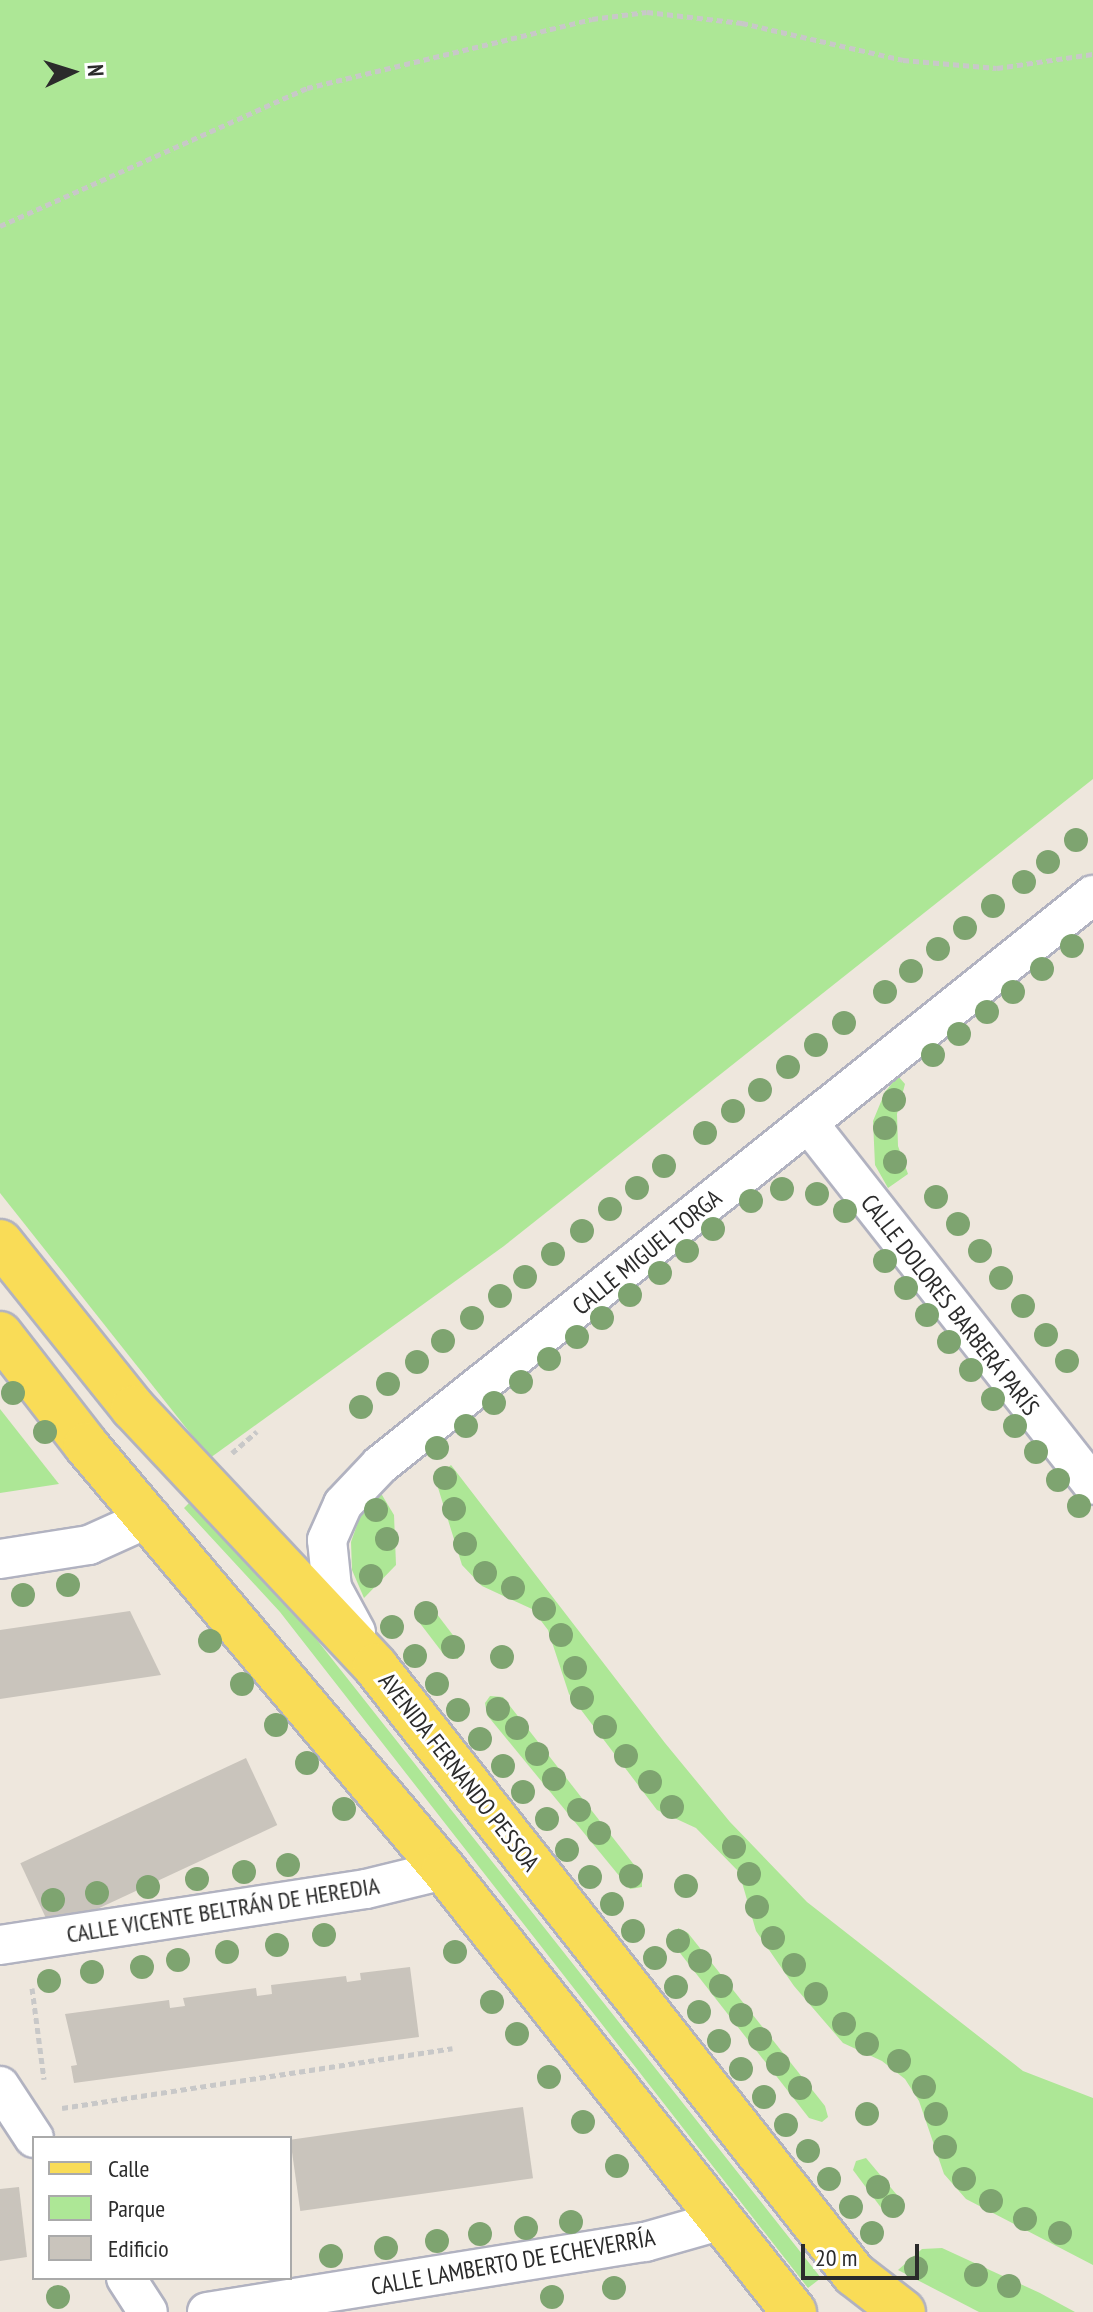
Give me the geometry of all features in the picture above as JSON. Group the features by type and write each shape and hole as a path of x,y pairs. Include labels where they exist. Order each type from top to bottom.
{"main road":[{"name":"AVENIDA FERNANDO PESSOA","path":"0,1242 133,1408 375,1666 854,2274 903,2312"},
{"path":"0,1334 86,1445 151,1517 444,1870 794,2312"}],"street":[{"name":"CALLE MIGUEL TORGA","path":"375,1666 332,1588 327,1540 343,1504 392,1456 1093,895"},
{"name":"CALLE DOLORES BARBERÁ PARÍS","path":"809,1124 1093,1485"},
{"path":"0,1559 89,1545 151,1517"},
{"name":"CALLE VICENTE BELTRÁN DE HEREDIA","path":"0,1945 366,1889 444,1870"},
{"path":"0,2086 33,2136"},
{"name":"CALLE LAMBERTO DE ECHEVERRÍA","path":"207,2312 645,2242 722,2220"},
{"path":"127,2280 148,2312"}],"path":[{"path":"0,226 307,88 592,19 647,12 742,23 903,60 997,68 1093,54"},
{"path":"32,1988 46,2095"},
{"path":"53,2102 59,2109 452,2048"}],"green space":[{"path":"0,0 1093,0 1093,779 504,1246 210,1458 0,1193"},
{"path":"898,1076 905,1084 897,1114 898,1146 908,1174 888,1188 875,1165 873,1121 885,1092"},
{"path":"0,1409 59,1484 0,1493"},
{"path":"451,1465 665,1743 730,1822 807,1902 1023,2071 1093,2098 1093,2265 966,2199 944,2174 919,2101 905,2079 882,2061 843,2043 794,1986 756,1931 739,1872 696,1828 657,1810 569,1694 548,1630 532,1609 482,1586 462,1565 435,1478"},
{"path":"379,1490 394,1515 396,1565 364,1598 352,1570 351,1542 364,1505"},
{"path":"193,1499 287,1602 821,2278 808,2288 280,1612 184,1508"},
{"path":"419,1604 430,1605 462,1647 458,1659 445,1656 416,1618"},
{"path":"490,1696 503,1697 642,1875 642,1887 630,1889 487,1715 485,1703"},
{"path":"678,1928 688,1933 825,2106 828,2117 822,2122 809,2118 673,1944"},
{"path":"866,2158 902,2201 903,2211 895,2218 885,2213 853,2170 856,2161"},
{"path":"942,2248 1075,2312 979,2312 898,2270 922,2249"}],"building":[{"path":"130,1611 161,1675 0,1699 0,1630"},
{"path":"246,1758 277,1825 52,1930 20,1863"},
{"path":"410,1967 419,2037 74,2083 71,2066 77,2065 65,2014 169,2000 170,2008 185,2006 183,1998 256,1988 257,1996 272,1994 271,1985 346,1976 347,1982 361,1980 360,1973"},
{"path":"523,2107 533,2178 300,2211 292,2139"},
{"path":"19,2187 27,2257 0,2261 0,2189"}]}
